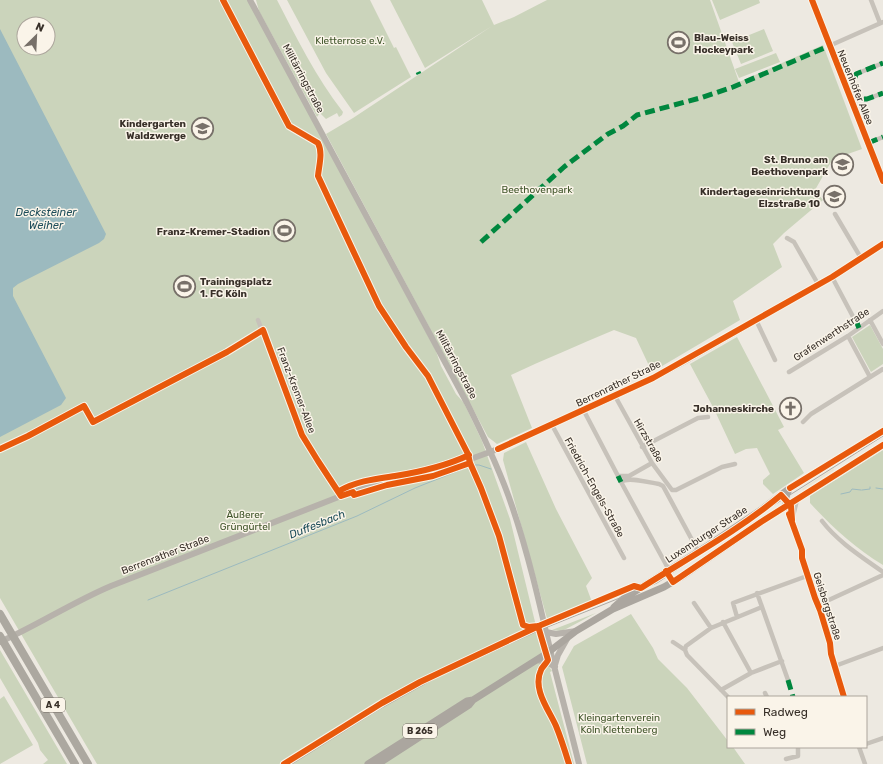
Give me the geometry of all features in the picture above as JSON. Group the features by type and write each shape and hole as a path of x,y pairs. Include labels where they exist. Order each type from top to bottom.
{"highway":[{"name":"A 4","path":"0,614 88,764"},
{"name":"A 4","path":"0,636 75,764"}],"main road":[{"name":"Luxemburger Straße","path":"613,609 623,599 698,552 790,488 883,431"},
{"name":"Luxemburger Straße","path":"368,764 467,701 473,700 537,660 576,631 613,609 664,587 681,577 786,505 797,500 883,445"},
{"path":"786,505 786,495 790,488"},
{"path":"774,500 779,500 786,505"},
{"path":"680,562 674,572 676,575 681,577"},
{"name":"Luxemburger Straße","path":"378,764 469,706 473,700"}],"street":[{"name":"Militärringstraße","path":"250,0 467,403 490,452 511,504 520,532 537,593 550,651 579,764"},
{"name":"Neuenhöfer Allee","path":"812,0 883,181"},
{"path":"829,46 882,23 871,0"},
{"path":"855,78 856,74 883,63"},
{"path":"864,99 883,93"},
{"path":"868,143 883,137"},
{"path":"835,214 861,258"},
{"path":"787,238 794,242 818,284"},
{"name":"Berrenrather Straße","path":"0,642 24,632 92,594 111,586 341,496 368,487 449,467 490,452 584,411 671,369 832,277 883,244"},
{"path":"832,277 859,328"},
{"name":"Grafenwerthstraße","path":"789,372 848,336 883,310"},
{"name":"Franz-Kremer-Allee","path":"258,320 302,434 341,496"},
{"path":"756,320 775,360"},
{"path":"870,320 883,344"},
{"path":"848,336 870,377"},
{"path":"803,422 811,414 870,377 883,371"},
{"name":"Hirzstraße","path":"614,396 642,447 668,488 676,490 722,467 735,464"},
{"path":"584,411 618,476 629,476 652,463"},
{"path":"642,447 698,418 708,417"},
{"name":"Friedrich-Engels-Straße","path":"552,425 624,558"},
{"path":"669,570 621,482 624,479 659,484 665,489 698,552"},
{"path":"792,520 797,500"},
{"name":"Geisbergstraße","path":"786,505 802,550 802,558 807,576 830,643 831,654 844,696"},
{"path":"822,521 857,554 883,572"},
{"path":"736,617 733,603 807,576"},
{"path":"818,605 883,576"},
{"path":"757,594 788,680"},
{"path":"694,603 711,628"},
{"path":"684,650 686,646 711,628 762,607"},
{"path":"723,622 751,673"},
{"path":"546,632 556,634 576,631"},
{"path":"537,660 547,662 555,667 558,655 568,637"},
{"path":"673,642 684,650 687,655 727,696"},
{"path":"835,666 883,648"},
{"path":"722,690 751,673 782,661"},
{"path":"867,744 883,738"},
{"path":"786,759 798,756 798,748"},
{"path":"859,748 865,764"}],"green space":[{"name":"Äußerer Grüngürtel","path":"0,0 248,0 436,351 441,366 456,394 464,403 482,441 510,519 536,626 548,665 552,671 550,672 574,764 97,764 0,598"},
{"path":"256,0 277,0 316,71 333,99 343,112 342,115 339,117 337,113 326,119 320,113 317,117 259,11"},
{"name":"Kletterrose e.V.","path":"287,0 370,0 394,48 396,47 411,77 354,113 326,73"},
{"name":"Beethovenpark","path":"390,0 482,0 494,25 514,17 547,0 710,0 739,82 823,45 862,149 839,157 831,162 815,190 823,200 773,244 782,267 733,301 740,320 652,372 636,338 614,330 511,375 532,428 497,444 488,437 326,134 353,118 492,26 425,68"},
{"path":"712,0 759,0 760,3 720,20"},
{"path":"764,29 773,51 741,64 732,42"},
{"path":"776,53 780,62 739,78 735,69"},
{"path":"870,325 883,349 883,364 871,372 852,337"},
{"path":"737,337 784,427 778,430 804,473 773,494 763,484 763,480 770,474 757,448 746,449 735,454 714,409 690,364"},
{"path":"526,442 556,509 592,578 586,586 592,602 548,622 503,460 504,453"},
{"path":"883,450 883,565 863,552 835,529 810,503 810,496"},
{"path":"596,613 561,631 552,630"},
{"name":"Kleingartenverein Köln Klettenberg","path":"631,614 653,648 658,659 687,688 727,740 727,748 734,748 745,764 587,764 562,667 574,646"},
{"path":"0,650 67,764 43,764 48,760 40,750 38,743 0,678"},
{"path":"4,696 33,745 0,764 0,699"}],"shaded area":[{"path":"855,78 864,99 858,101 850,80"},
{"path":"834,468 834,470 803,490 802,489"}],"water":[{"name":"Decksteiner Weiher","path":"0,29 106,234 104,239 99,243 18,284 13,288 13,296 66,398 61,405 0,437"}],"waterway":[{"name":"Duffesbach","path":"148,600 357,516 415,488 473,465 479,465 491,469"},
{"path":"862,490 870,489 870,487"},
{"path":"876,488 883,489"},
{"path":"841,494 850,492 852,489 861,490"}],"tram line":[{"path":"292,764 378,710 439,676 540,630 657,583 774,505 883,436"}],"marked path":[{"path":"481,242 564,167 608,134 623,126 637,115 700,98 733,87 829,46"},
{"path":"855,78 856,74 883,63"},
{"path":"864,99 883,93"},
{"path":"868,143 883,137"},
{"path":"857,323 859,328"},
{"path":"618,476 621,482"},
{"path":"788,680 793,696"}],"cycle path":[{"path":"223,0 289,126 318,143 320,155 318,176 379,306 406,347 428,376 468,454 470,463 499,536 523,625 529,627 538,626"},
{"path":"812,0 883,181"},
{"path":"498,449 653,378 832,277 883,244"},
{"path":"0,449 84,406 93,422 227,352 263,330 302,435 341,496 353,492 354,495 387,485 433,476 470,463"},
{"path":"790,488 883,431"},
{"path":"666,571 673,582 761,522 883,445"},
{"path":"339,491 366,481 433,468 469,455"},
{"path":"284,764 382,703 420,682 541,625 634,586 641,588 712,544 765,508 781,495 791,506 792,520"},
{"path":"789,514 802,550 802,558 830,643 831,654 844,696"},
{"path":"538,626 548,660 539,677 540,692 556,726 569,764"}],"place":[{"name":"Blau-Weiss Hockeypark","path":"679,43"},
{"name":"Kindergarten Waldzwerge","path":"202,129"},
{"name":"St. Bruno am Beethovenpark","path":"843,165"},
{"name":"Kindertageseinrichtung Elzstraße 10","path":"835,197"},
{"name":"Franz-Kremer-Stadion","path":"285,231"},
{"name":"Trainingsplatz 1. FC Köln","path":"185,287"},
{"name":"Johanneskirche","path":"790,408"}]}
